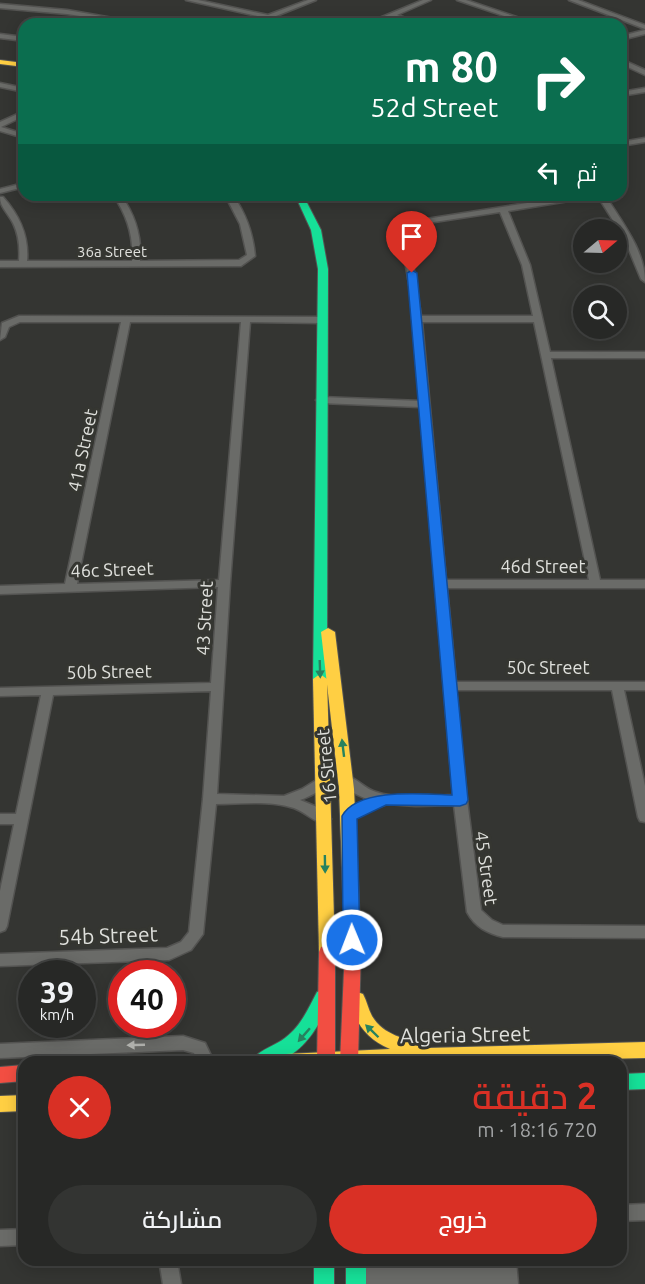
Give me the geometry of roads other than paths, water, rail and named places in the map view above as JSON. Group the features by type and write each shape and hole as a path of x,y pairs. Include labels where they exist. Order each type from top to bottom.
{"street":[{"path":"0,6 7,0"},
{"path":"189,0 269,17 313,0"},
{"path":"384,18 428,0"},
{"path":"460,0 516,18"},
{"path":"572,0 621,18"},
{"path":"0,6 104,18"},
{"path":"392,15 401,18"},
{"path":"627,20 645,27"},
{"path":"627,36 645,32"},
{"path":"0,36 18,38"},
{"path":"0,62 18,64"},
{"path":"627,64 645,73"},
{"path":"0,85 18,89"},
{"path":"627,93 645,90"},
{"path":"0,127 18,117"},
{"path":"0,127 18,134"},
{"path":"627,143 645,140"},
{"path":"0,191 18,186"},
{"path":"0,199 20,226 23,239 23,264"},
{"path":"121,201 132,218 136,233 136,264"},
{"name":"36a Street","path":"0,264 223,264 241,262 251,256 242,217 233,201"},
{"name":"16 Street","path":"303,201 314,220 322,249 321,611 319,627 327,988 326,1056"},
{"path":"554,201 503,209 526,265 595,584"},
{"path":"605,201 624,230 645,279"},
{"name":"45 Street","path":"503,209 427,221 408,226 404,232 412,273 417,319 460,800 474,912 480,921 491,928 518,932 645,932"},
{"path":"1,333 5,325 19,319 321,319"},
{"name":"41a Street","path":"70,588 126,319"},
{"name":"43 Street","path":"199,919 246,319"},
{"path":"417,319 537,319"},
{"path":"546,355 645,355"},
{"path":"321,403 424,404"},
{"name":"46c Street","path":"0,590 224,583"},
{"name":"46d Street","path":"440,584 645,584"},
{"name":"16 Street","path":"321,611 328,634 350,816 353,977 349,1056"},
{"name":"50c Street","path":"450,686 645,686"},
{"path":"617,686 645,817"},
{"name":"50b Street","path":"0,692 218,687"},
{"path":"0,926 48,691"},
{"path":"286,800 307,792 323,781"},
{"path":"347,781 368,795 385,799 460,800"},
{"path":"210,799 286,800 308,807 324,819"},
{"path":"350,816 370,804 385,799"},
{"path":"0,819 22,819"},
{"name":"54b Street","path":"0,960 169,954 186,946 196,934 199,919"},
{"path":"353,977 360,1015 373,1033 393,1044 446,1056"},
{"path":"273,1056 288,1049 304,1035 311,1026 327,988"},
{"path":"0,1051 183,1043 199,1048 203,1056"},
{"name":"Algeria Street","path":"446,1056 645,1050"},
{"path":"0,1075 18,1074"},
{"path":"627,1082 645,1081"},
{"path":"0,1104 18,1103"},
{"path":"627,1213 645,1212"},
{"path":"0,1238 18,1237"},
{"path":"171,1266 172,1284"},
{"path":"324,1266 324,1284"},
{"path":"356,1273 508,1273"}]}
